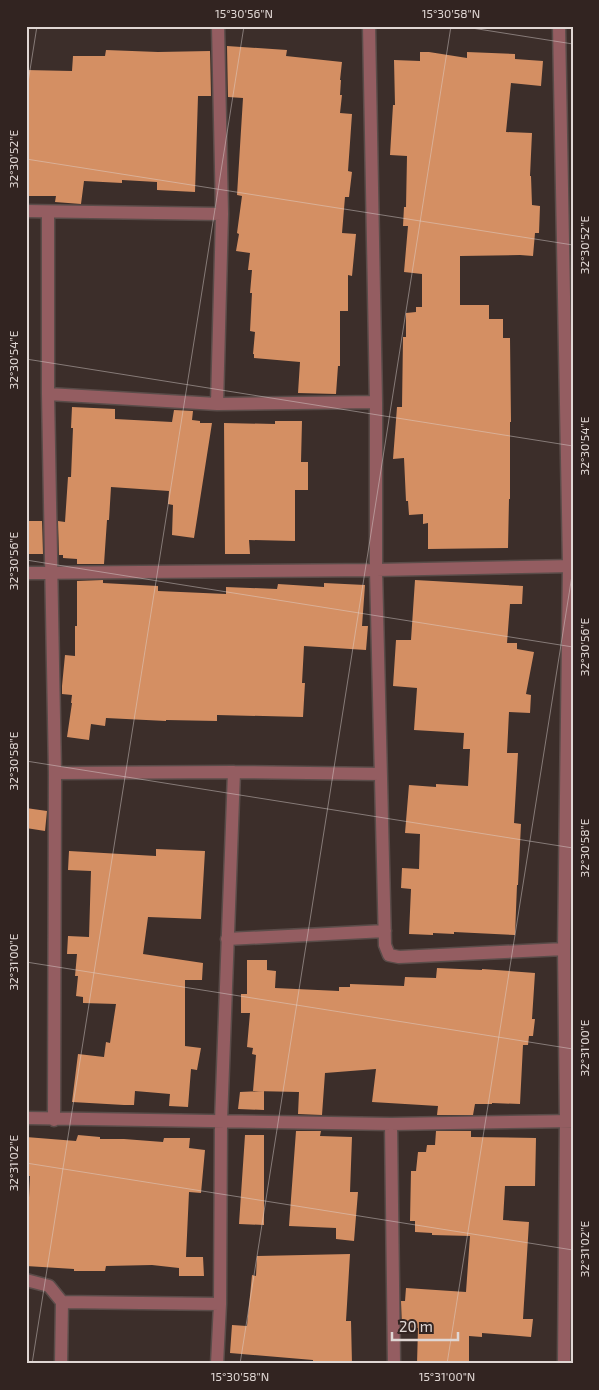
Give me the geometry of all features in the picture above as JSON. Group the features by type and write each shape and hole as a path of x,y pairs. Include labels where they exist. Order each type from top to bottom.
{"street":[{"path":"217,404 222,214 218,26"},
{"path":"370,26 376,402 376,570 385,945 389,955 400,957 564,949"},
{"path":"559,26 571,566 564,949 570,1121 564,1364"},
{"path":"26,211 222,214"},
{"path":"48,212 48,394 55,773 54,1120"},
{"path":"48,394 217,404 376,402"},
{"path":"26,573 571,566"},
{"path":"55,773 234,772 380,774"},
{"path":"217,1364 220,1304 221,1121 234,772"},
{"path":"227,939 385,932"},
{"path":"26,1118 54,1120 391,1124 570,1121"},
{"path":"391,1124 394,1364"},
{"path":"26,1280 49,1286 62,1302 61,1364"},
{"path":"62,1302 220,1304"}],"building":[{"path":"227,46 287,50 286,56 342,62 340,113 352,114 348,171 352,172 349,197 345,197 342,233 356,234 352,276 348,275 348,311 340,311 340,366 338,366 336,394 298,393 300,362 254,358 255,332 250,331 252,270 248,270 250,253 236,251 242,196 237,195 243,98 228,97"},
{"path":"106,50 210,51 211,96 198,96 195,192 157,190 157,182 122,180 122,183 84,181 81,204 55,202 56,196 26,196 26,70 72,71 73,56 105,56"},
{"path":"420,52 467,58 467,52 515,54 515,59 543,61 541,86 511,83 506,132 532,133 530,176 532,205 540,206 539,233 535,233 533,256 460,256 460,305 489,305 489,319 503,319 503,338 510,338 511,422 508,548 428,549 428,523 423,524 423,514 409,515 408,501 406,501 404,458 393,459 397,407 402,407 403,337 406,337 406,313 416,312 416,307 422,307 422,274 404,272 408,226 403,226 404,207 406,207 407,156 390,155 393,105 395,105 394,60 420,61"},
{"path":"72,407 115,409 115,419 172,422 174,410 193,411 192,420 200,421 200,423 212,423 194,538 172,535 173,505 168,504 169,491 111,487 104,564 77,564 77,559 63,558 63,555 59,555 58,521 65,522 68,477 71,477"},
{"path":"275,421 302,421 301,462 308,462 308,490 295,490 295,541 249,540 250,554 225,554 224,423 275,424"},
{"path":"26,521 42,521 43,554 26,554"},
{"path":"103,580 103,583 158,586 158,591 226,594 226,587 277,589 278,584 324,587 324,583 365,585 362,626 368,626 366,650 304,646 302,683 305,683 303,717 217,715 217,721 106,718 105,726 91,724 89,740 67,737 72,695 62,694 62,686 65,655 75,656 77,581"},
{"path":"415,580 523,586 522,604 510,604 507,643 517,643 517,649 534,652 526,694 531,695 530,713 509,712 507,753 518,753 514,823 521,824 515,935 454,932 454,934 433,933 433,935 409,934 411,889 401,888 402,868 419,869 420,834 405,833 409,785 436,787 436,784 468,786 470,749 463,749 464,733 414,730 417,688 393,686 396,640 411,640"},
{"path":"26,808 47,811 45,831 26,828"},
{"path":"156,849 205,851 201,919 148,917 143,954 203,963 202,980 185,980 185,1046 201,1048 197,1070 191,1069 188,1107 169,1106 170,1094 135,1091 134,1105 72,1102 78,1054 104,1057 106,1042 110,1043 116,1004 83,1003 83,997 76,996 78,976 75,976 77,954 67,954 68,936 89,937 91,871 68,870 69,851 156,856"},
{"path":"247,960 267,960 267,970 276,971 275,988 339,991 339,987 350,987 350,984 404,986 405,977 436,978 437,968 535,973 532,1019 535,1019 533,1036 529,1036 528,1045 523,1045 520,1104 475,1104 473,1115 437,1115 438,1106 372,1102 376,1069 325,1073 322,1115 298,1114 299,1092 253,1091 256,1055 252,1054 253,1048 247,1047 250,1013 241,1013 241,994 247,994"},
{"path":"264,1091 264,1110 238,1109 240,1092"},
{"path":"296,1131 321,1131 320,1136 352,1137 350,1192 358,1192 354,1241 336,1239 336,1228 289,1226"},
{"path":"436,1131 471,1131 471,1137 536,1138 535,1186 505,1186 503,1220 529,1222 523,1319 533,1319 531,1337 482,1333 482,1337 469,1336 469,1364 417,1364 418,1328 402,1327 401,1301 405,1301 406,1288 466,1292 470,1236 432,1235 432,1233 415,1232 415,1221 410,1221 411,1171 416,1171 418,1152 426,1152 427,1145 435,1145"},
{"path":"78,1135 100,1137 100,1139 163,1142 164,1138 190,1138 189,1148 205,1150 201,1193 189,1192 186,1257 203,1257 204,1276 179,1276 179,1268 152,1265 106,1266 105,1271 74,1271 74,1269 26,1266 26,1219 28,1219 30,1176 26,1176 26,1137 76,1141"},
{"path":"245,1135 264,1135 264,1225 239,1224"},
{"path":"350,1254 346,1321 351,1321 352,1364 313,1364 313,1360 230,1353 232,1325 247,1326 252,1275 256,1276 257,1256"}]}
